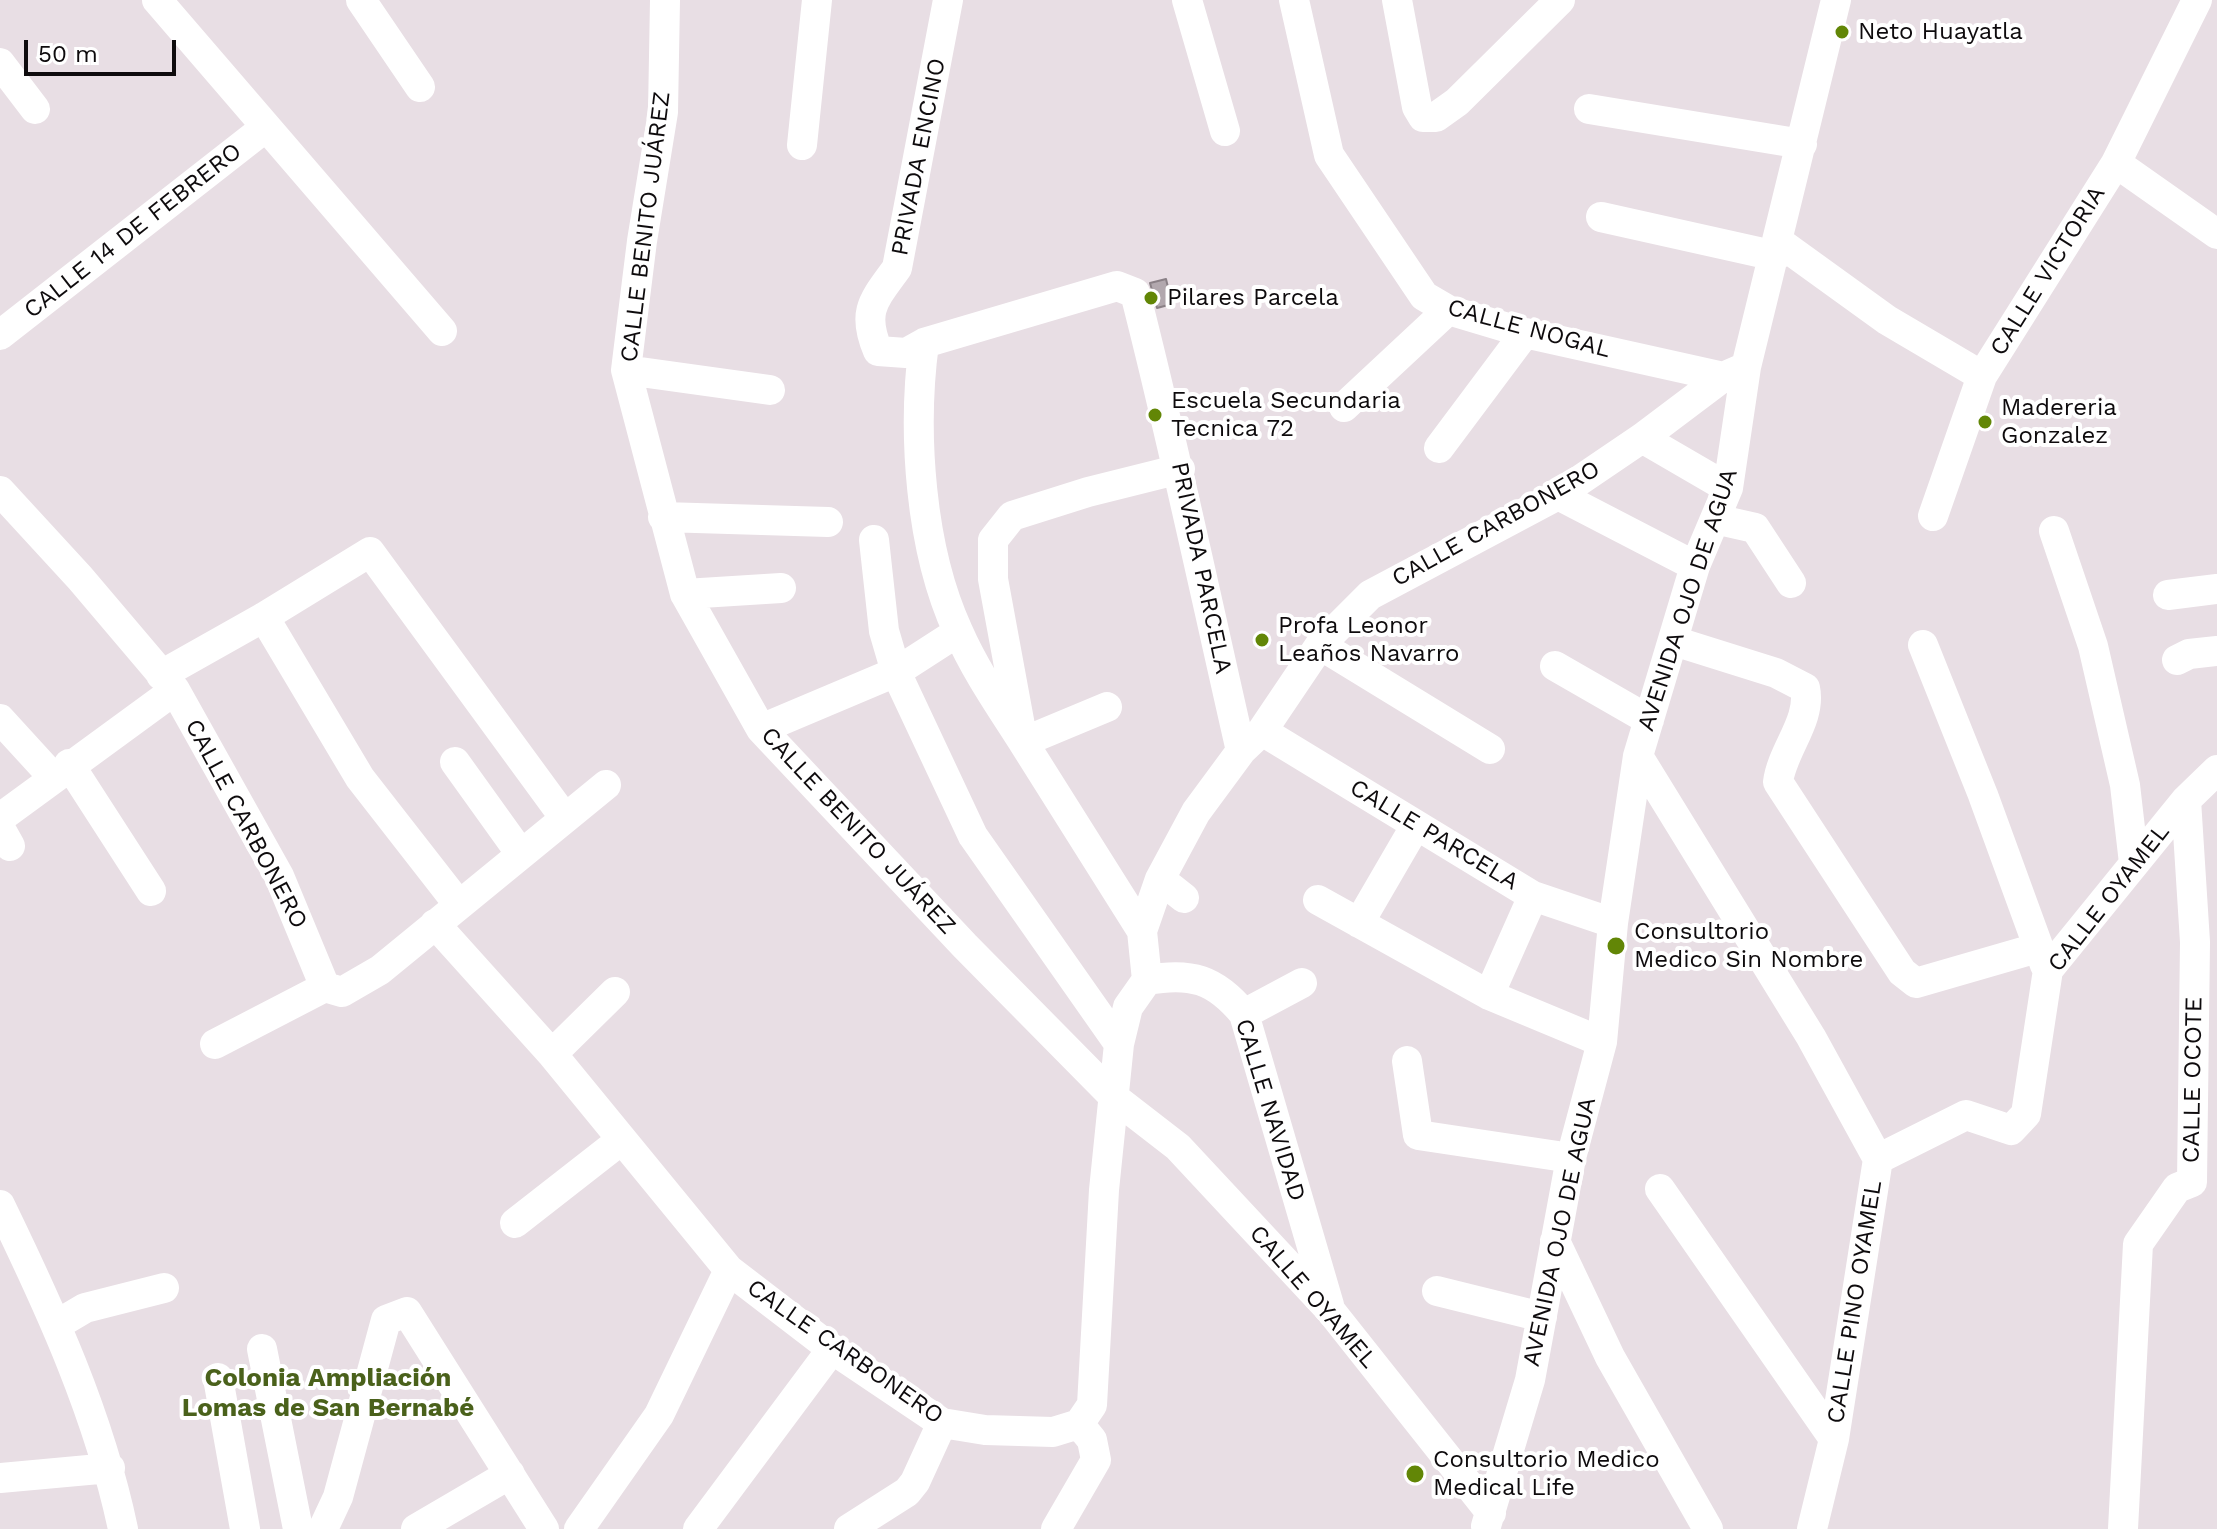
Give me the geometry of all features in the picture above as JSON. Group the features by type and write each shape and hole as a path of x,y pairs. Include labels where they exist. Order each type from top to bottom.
{"street":[{"path":"157,0 442,331"},
{"path":"361,0 420,87"},
{"name":"CALLE BENITO JUÁREZ","path":"665,0 663,112 642,241 626,370 685,594 761,729 1116,1099"},
{"path":"802,145 817,0"},
{"name":"PRIVADA ENCINO","path":"924,343 906,353 878,351 869,329 872,301 897,268 948,0"},
{"path":"1187,0 1225,131"},
{"name":"CALLE NOGAL","path":"1294,0 1329,155 1424,296 1448,310 1525,333 1735,372"},
{"path":"1397,0 1417,107 1423,117 1436,117 1457,102 1560,0"},
{"name":"AVENIDA OJO DE AGUA","path":"1488,1521 1530,1380 1571,1158 1602,1042 1613,923 1638,756 1695,566 1728,488 1735,372 1778,249 1836,0"},
{"name":"CALLE VICTORIA","path":"1778,249 1887,320 1982,376 2116,163 2197,0"},
{"path":"0,63 35,109"},
{"path":"1589,109 1802,144"},
{"name":"CALLE 14 DE FEBRERO","path":"0,335 266,127"},
{"path":"2116,163 2217,234"},
{"path":"1601,217 1778,249"},
{"name":"PRIVADA PARCELA","path":"924,343 1117,286 1135,293 1180,469 1196,555 1252,741"},
{"path":"1344,407 1448,310"},
{"path":"1439,448 1525,333"},
{"path":"924,343 919,413 926,512 939,584 958,632 1142,931"},
{"path":"626,370 770,390"},
{"name":"CALLE CARBONERO","path":"1147,980 1142,931 1160,879 1196,812 1252,741 1320,645 1370,595 1558,495 1735,372"},
{"path":"1933,516 1982,376"},
{"path":"1642,438 1728,488"},
{"path":"1023,742 993,579 993,540 1012,516 1088,492 1180,469"},
{"name":"CALLE CARBONERO","path":"0,491 80,578 168,682 279,876 325,987"},
{"path":"1558,495 1695,566"},
{"path":"663,517 828,522"},
{"path":"1715,519 1755,528 1791,583"},
{"path":"2054,531 2093,646 2125,785 2134,863"},
{"path":"874,540 884,631 896,672 973,836 1119,1044"},
{"path":"3,831 61,771 168,682 264,617 370,552 564,817"},
{"path":"685,594 781,588"},
{"path":"2168,595 2217,589"},
{"path":"264,617 360,778 459,905"},
{"path":"761,729 896,672 958,632"},
{"path":"1674,641 1776,673 1805,688 1809,703 1780,767 1778,782 1902,972 1916,983 2042,959 1983,795 1923,645"},
{"path":"1320,645 1490,749"},
{"path":"2177,660 2189,654 2217,651"},
{"path":"1555,666 1649,720"},
{"path":"1023,742 1107,707"},
{"path":"0,719 61,771 151,891"},
{"name":"CALLE PARCELA","path":"1252,741 1416,825 1533,896 1613,923"},
{"name":"CALLE PINO OYAMEL","path":"1638,756 1811,1037 1878,1159 1834,1439 1812,1529"},
{"path":"455,762 521,854"},
{"name":"CALLE OYAMEL","path":"1878,1159 1966,1115 2011,1130 2026,1114 2042,959 2217,770"},
{"path":"215,1044 325,987 342,992 380,970 606,785"},
{"name":"CALLE OCOTE","path":"2123,1529 2138,1244 2177,1188 2192,1182 2195,942 2186,800"},
{"path":"1359,923 1416,825"},
{"path":"1160,879 1184,898"},
{"path":"1489,995 1533,896"},
{"path":"1318,900 1489,995 1602,1042"},
{"name":"CALLE CARBONERO","path":"435,924 552,1054 620,1141 729,1270 832,1349 942,1423 985,1430 1053,1432 1079,1424"},
{"name":"CALLE NAVIDAD","path":"1147,980 1181,974 1226,992 1244,1014 1330,1310"},
{"path":"1056,1529 1096,1460 1092,1440 1079,1424 1092,1405 1104,1190 1116,1099 1119,1044 1128,1007 1147,980"},
{"path":"1244,1014 1302,983"},
{"path":"552,1054 615,992"},
{"path":"1407,1061 1418,1135 1571,1158"},
{"name":"CALLE OYAMEL","path":"1116,1099 1178,1147 1330,1310 1488,1521"},
{"path":"515,1223 620,1141"},
{"path":"1660,1189 1834,1439"},
{"path":"0,1205 58,1324 110,1468 123,1529"},
{"path":"1555,1241 1610,1357 1708,1529"},
{"path":"579,1529 659,1415 729,1270"},
{"path":"58,1324 85,1308 164,1288"},
{"path":"1437,1291 1542,1317"},
{"path":"323,1529 338,1497 386,1320 407,1312 544,1529"},
{"path":"262,1349 298,1529"},
{"path":"698,1529 832,1349"},
{"path":"218,1378 245,1529"},
{"path":"849,1529 907,1492 942,1423"},
{"path":"0,1478 110,1468"},
{"path":"416,1529 510,1474"}],"building":[{"path":"1166,279 1172,304 1157,308 1150,283"}],"place":[{"name":"Neto Huayatla","path":"1842,32"},
{"name":"Pilares Parcela","path":"1151,298"},
{"name":"Escuela Secundaria Tecnica 72","path":"1155,415"},
{"name":"Madereria Gonzalez","path":"1985,422"},
{"name":"Profa Leonor Leaños Navarro","path":"1262,640"},
{"name":"Consultorio Medico Sin Nombre","path":"1616,946"},
{"name":"Consultorio Medico Medical Life","path":"1415,1474"}],"district":[{"name":"Colonia Ampliación Lomas de San Bernabé","path":"328,1393"}]}
